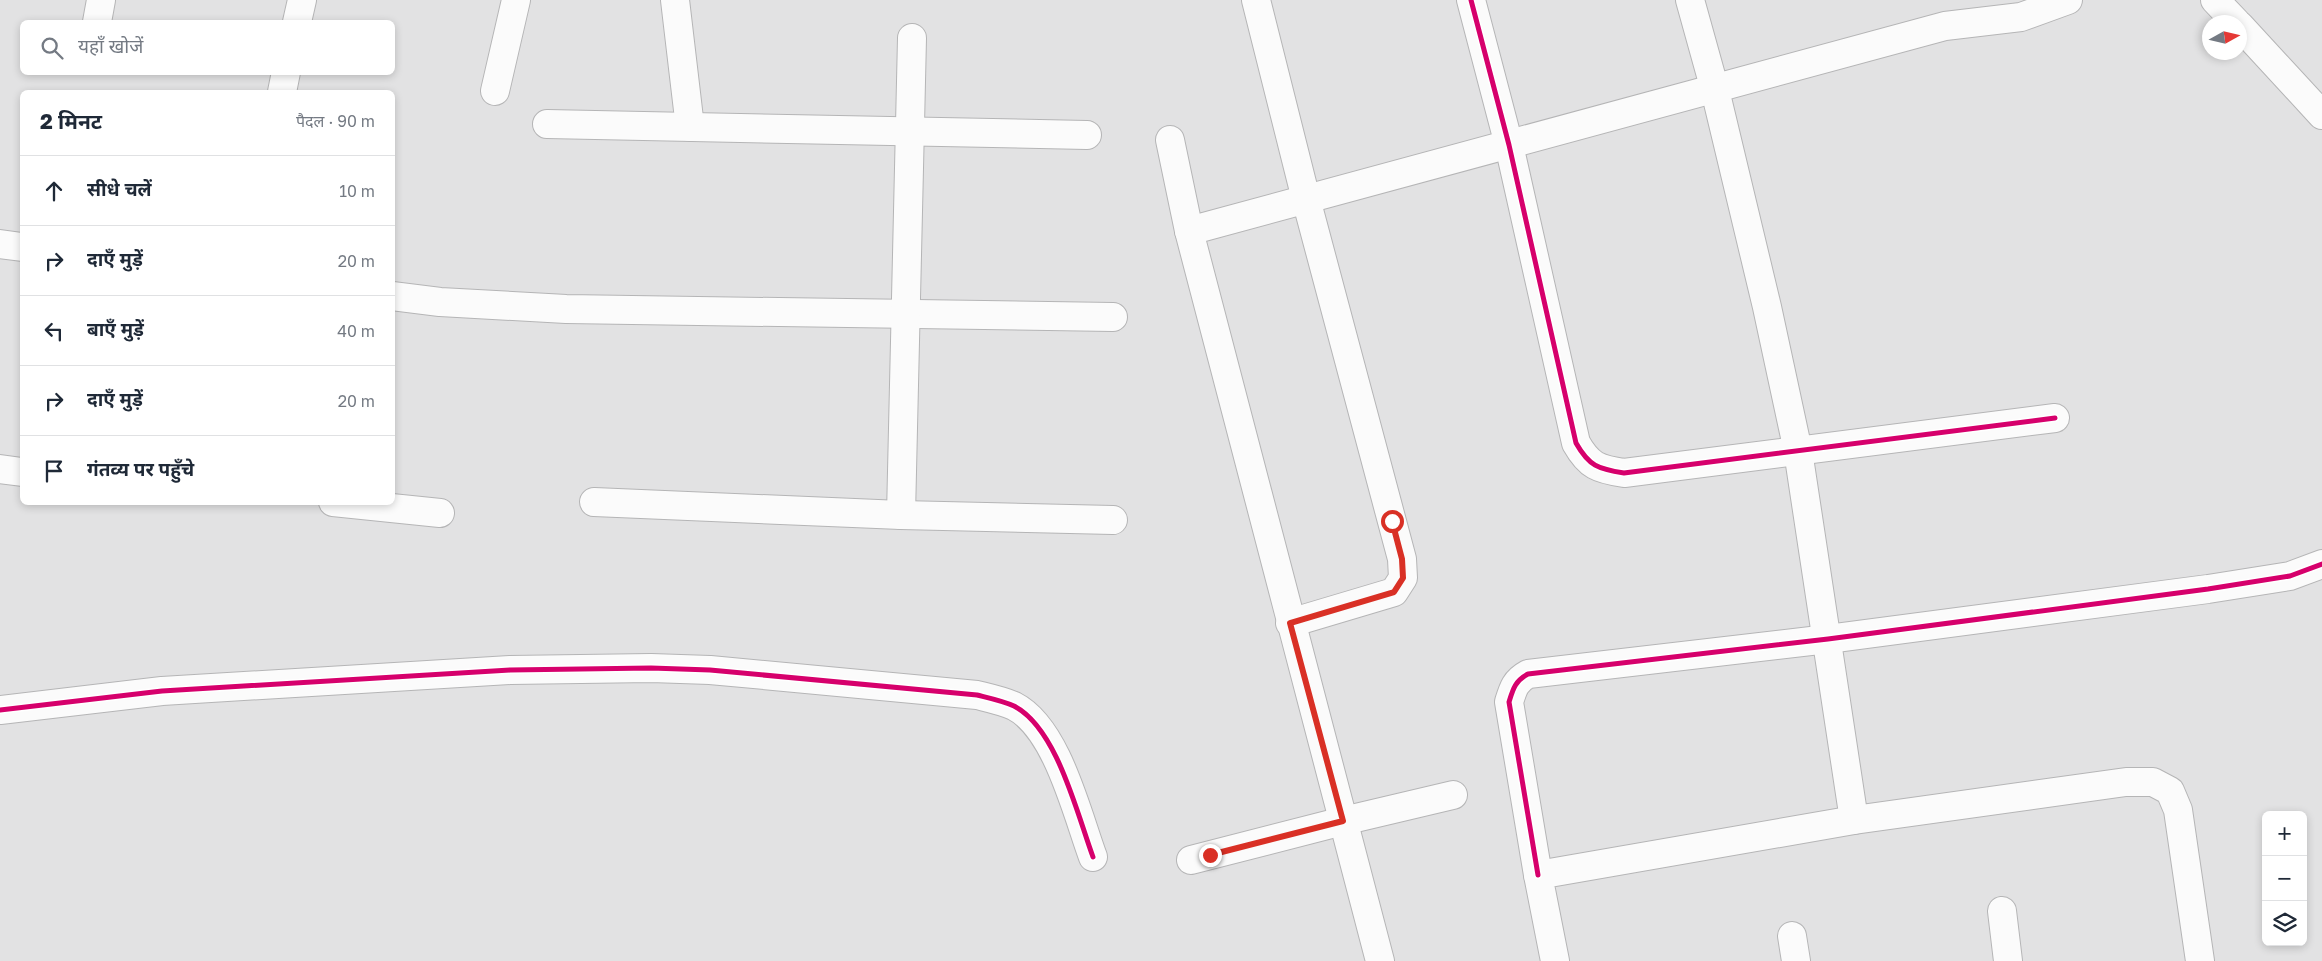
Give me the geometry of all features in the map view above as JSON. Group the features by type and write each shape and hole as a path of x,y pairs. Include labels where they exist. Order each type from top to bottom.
{"street":[{"path":"97,20 101,0"},
{"path":"297,20 302,0"},
{"path":"495,92 516,0"},
{"path":"675,0 690,127"},
{"path":"1256,0 1306,198 1402,559 1403,578 1394,592 1290,623"},
{"path":"1471,0 1509,145 1576,443 1586,460 1602,470 1624,473 2055,418"},
{"path":"1690,0 1715,90 1767,307 1798,451 1854,820"},
{"path":"1189,231 1306,198 1715,90 1944,26 1973,12 2020,17 2068,0"},
{"path":"2215,0 2229,15"},
{"path":"2247,34 2322,115"},
{"path":"901,515 912,38"},
{"path":"282,90 285,75"},
{"path":"547,124 1087,135"},
{"path":"1170,140 1189,231 1290,623 1380,961"},
{"path":"0,244 20,247"},
{"path":"395,296 440,302 566,309 1113,317"},
{"path":"0,469 20,472"},
{"path":"594,502 901,515 1113,520"},
{"path":"362,505 440,513"},
{"path":"1555,961 1538,875 1509,702 1513,687 1518,679 1528,674 1828,639 2208,589 2290,576 2322,564"},
{"path":"0,710 162,691 510,670 642,668 710,670 977,695 1014,706 1036,724 1056,753 1093,857"},
{"path":"1538,875 1854,820 2126,782 2153,782 2170,791 2178,810 2200,961"},
{"path":"1191,860 1343,821 1453,796"},
{"path":"2002,911 2008,961"}],"cycle path":[{"path":"1471,0 1509,145 1576,443 1590,462 1607,470 1624,473 2055,418"},
{"path":"1538,875 1509,702 1515,686 1528,674 1828,639 2208,589 2290,576 2322,564"},
{"path":"0,710 162,691 510,670 651,668 710,670 977,695 1014,706 1029,717 1042,733 1054,752 1064,774 1093,857"}],"route":[{"path":"1210,855 1343,821 1290,623 1394,592 1403,578 1402,559 1392,521"}]}
